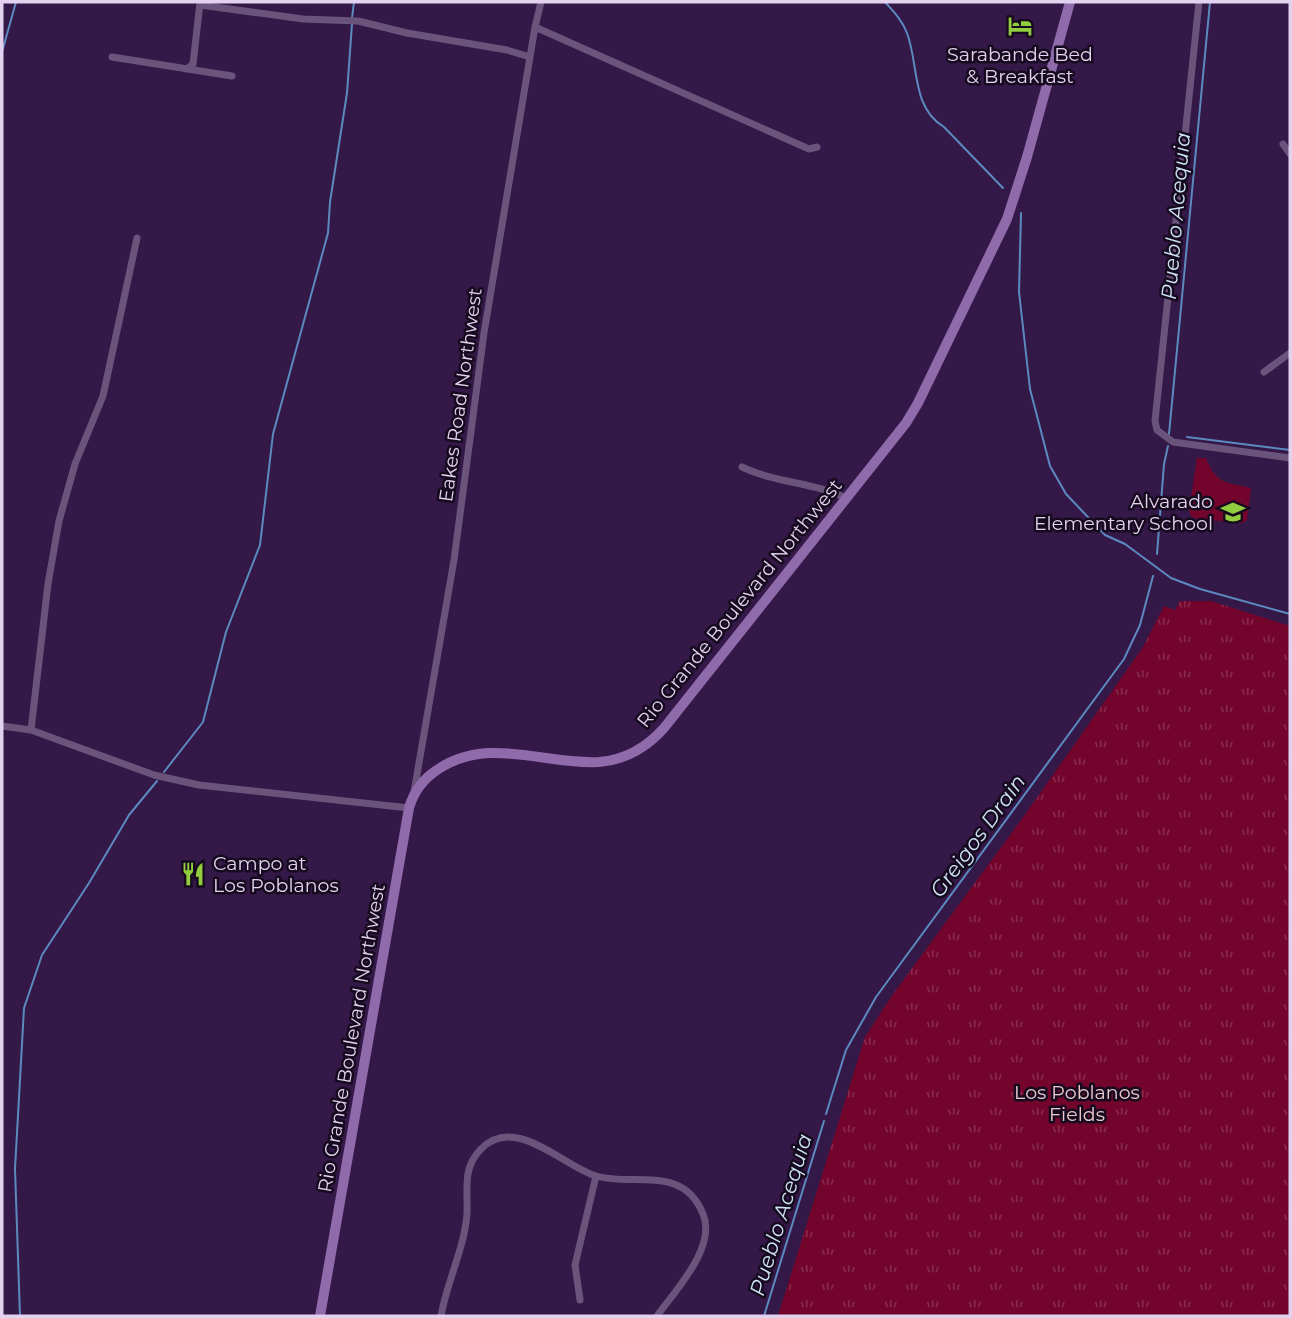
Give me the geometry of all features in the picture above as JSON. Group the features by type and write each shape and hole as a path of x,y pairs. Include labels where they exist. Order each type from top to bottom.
{"street":[{"name":"Eakes Road Northwest","path":"414,792 454,560 484,333 541,2"},
{"name":"Rio Grande Boulevard Northwest","path":"320,1316 409,807 414,792 429,775 447,763 472,753 492,752 601,762 639,750 664,728 906,423 918,403 1007,219 1070,2"},
{"path":"1199,2 1155,421 1157,430 1173,442 1290,458"},
{"path":"187,69 193,64 200,3 303,19 358,21 407,33 507,50 530,57"},
{"path":"535,27 809,149 817,147"},
{"path":"112,57 232,76"},
{"path":"1283,145 1290,154"},
{"path":"32,730 42,631 59,521 75,464 103,396 137,238"},
{"path":"1264,372 1290,354"},
{"path":"742,467 757,474 831,491 846,498"},
{"path":"2,726 32,730 154,775 199,785 409,807"},
{"path":"441,1316 444,1296 463,1245 468,1167 482,1147 502,1137 527,1139 596,1176 677,1184 693,1196 705,1216 706,1240 695,1262 657,1316"},
{"path":"580,1300 575,1265 596,1176"}],"green space":[{"path":"1197,458 1206,458 1214,473 1222,480 1251,488 1247,520 1243,523 1197,519 1191,516 1189,510"},
{"name":"Los Poblanos Fields","path":"1180,601 1211,601 1290,626 1290,1316 778,1316 865,1037 893,994 1024,816 1143,647 1164,606 1175,610"}],"waterway":[{"path":"2,52 16,2"},
{"path":"352,18 354,2"},
{"path":"885,2 907,33 921,97 926,108 933,119 1003,188"},
{"name":"Pueblo Acequia","path":"1169,434 1210,2"},
{"path":"164,772 203,722 226,632 260,545 273,434 328,233 330,202 347,93 352,24"},
{"path":"1021,213 1019,292 1030,389 1050,466 1066,494 1105,535 1125,544 1171,578 1200,589 1290,614"},
{"path":"1187,437 1290,450"},
{"name":"Pueblo Acequia","path":"1157,554 1164,464 1168,446"},
{"name":"Greigos Drain","path":"826,1114 846,1050 876,997 1124,659 1140,625 1153,576"},
{"path":"20,1316 15,1169 24,1008 42,955 129,815 157,781"},
{"name":"Pueblo Acequia","path":"764,1316 824,1121"}],"place":[{"name":"Sarabande Bed & Breakfast","path":"1020,26"},
{"name":"Alvarado Elementary School","path":"1233,512"},
{"name":"Campo at Los Poblanos","path":"193,874"}]}
